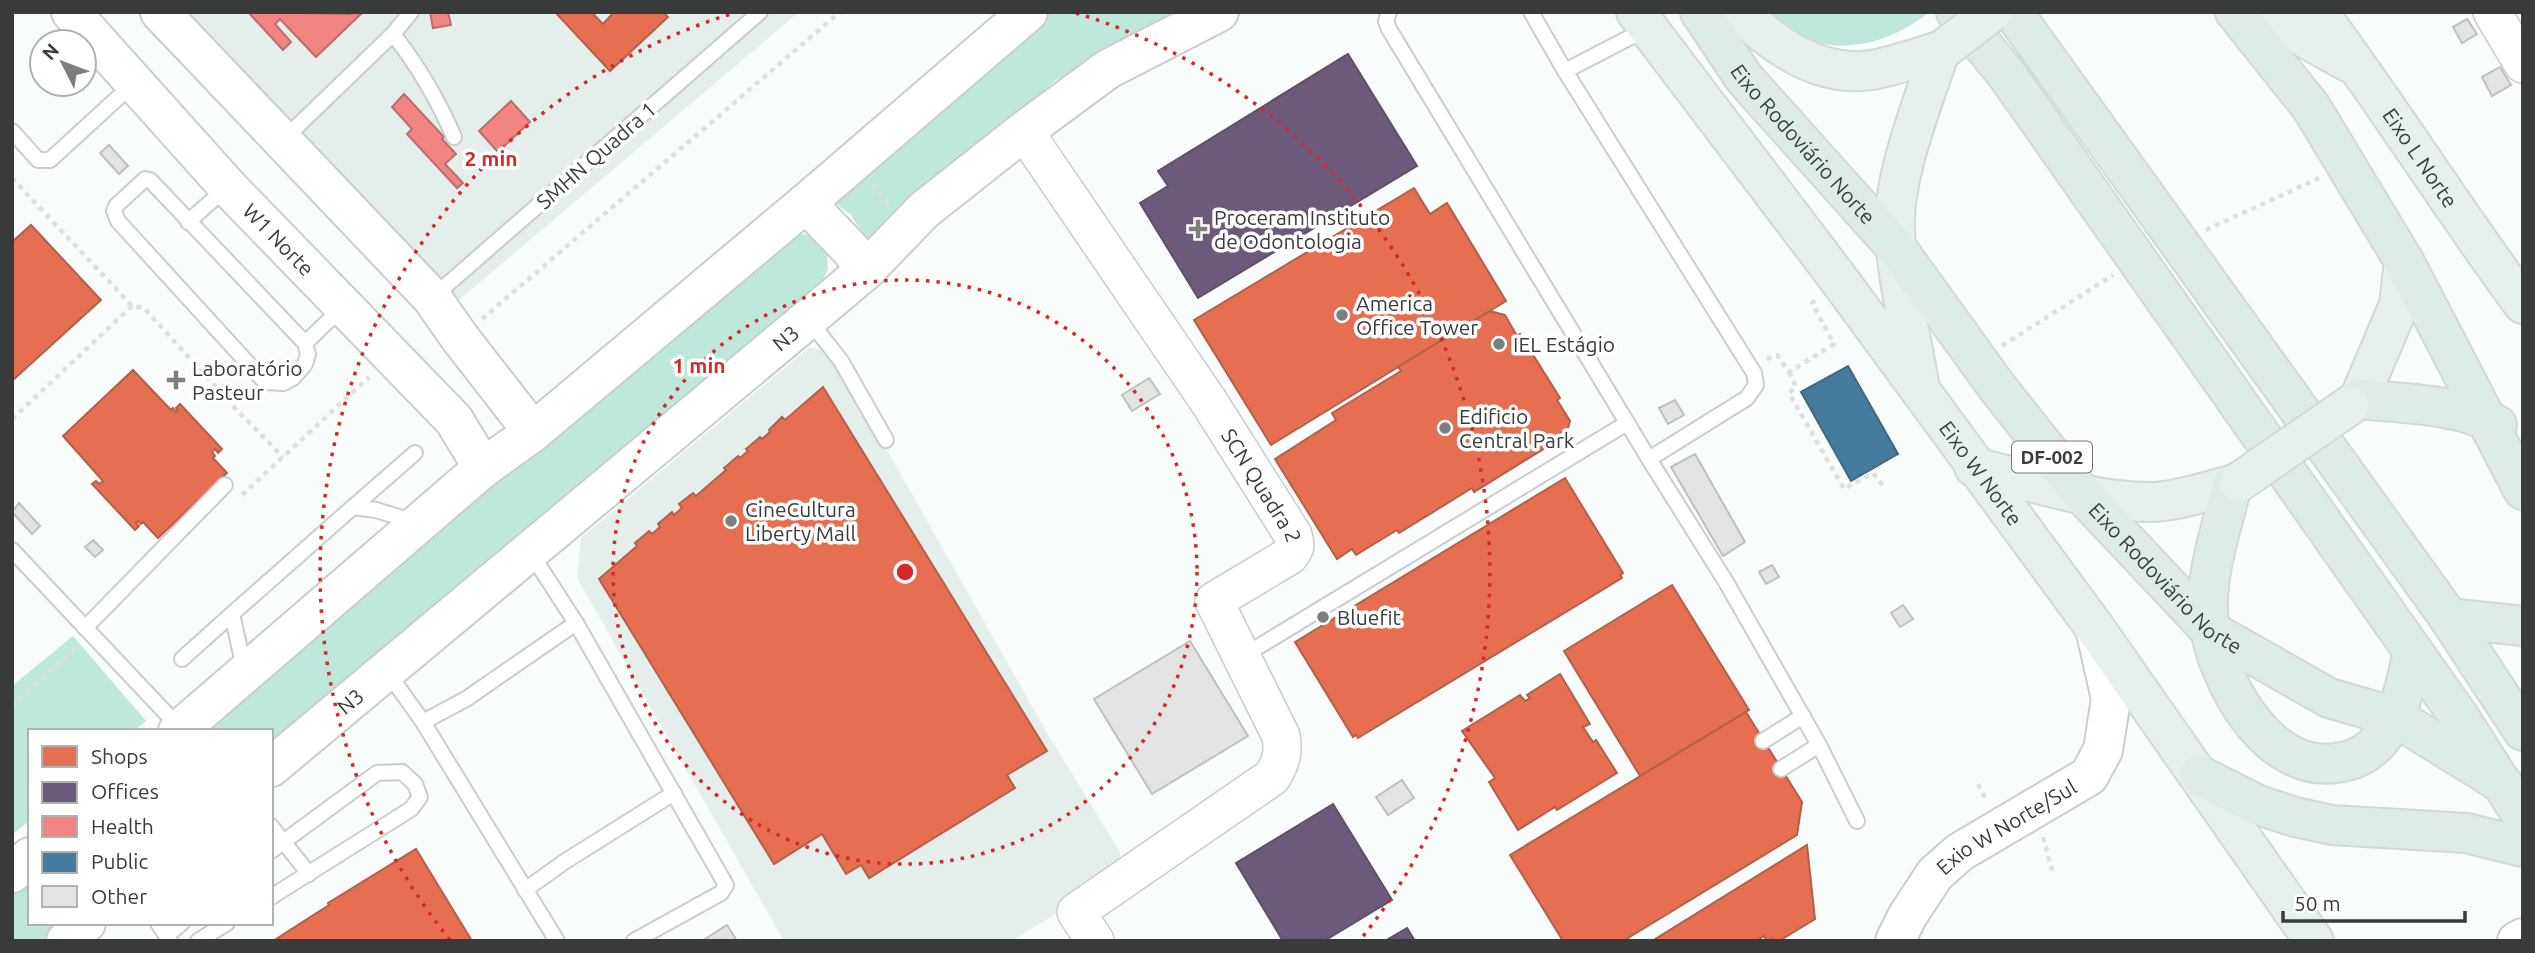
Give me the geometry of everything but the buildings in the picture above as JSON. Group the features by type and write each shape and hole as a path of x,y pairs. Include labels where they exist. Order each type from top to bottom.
{"highway":[{"name":"Eixo Rodoviário Norte","path":"1700,12 1744,78 1898,250 1997,387 2081,493 2211,631 2329,698 2395,718 2502,785"},
{"name":"Eixo Rodoviário Norte","path":"1956,12 2007,75 2137,259 2460,718 2523,817"},
{"path":"2013,12 2449,618 2523,731"},
{"path":"2235,12 2311,107 2404,261 2483,418 2523,490"},
{"path":"2354,402 2450,409 2483,418 2523,441"},
{"path":"2235,484 2207,595 2211,631 2220,668 2237,700 2260,731 2285,751 2305,761 2329,765 2353,760 2369,750 2384,735 2395,718 2413,653"},
{"path":"2449,618 2523,626"},
{"path":"2199,775 2258,805 2295,817 2332,825 2466,833 2523,847"}],"main road":[{"name":"W1 Norte","path":"71,12 228,187 454,420 484,468"},
{"path":"160,12 432,298 533,432"},
{"path":"179,729 484,468 533,432 806,203 1028,12"},
{"path":"1739,12 1764,36 1807,62 1838,70 1871,70 1942,50 1992,12"},
{"path":"2259,12 2360,68"},
{"name":"Eixo L Norte","path":"2318,12 2516,281"},
{"name":"N3","path":"273,765 866,270 924,210 1108,69 1200,17"},
{"name":"Eixo W Norte","path":"1642,20 1840,281 1974,467 2095,628 2314,941"},
{"path":"1921,393 1894,230 1900,180 1914,127 1942,50"},
{"path":"806,203 850,248 866,270"},
{"path":"1974,467 2081,493 2155,502 2235,484 2354,402 2399,305 2404,261"},
{"path":"454,420 480,397 493,380"},
{"name":"Exio W Norte/Sul","path":"1895,941 1908,915 1935,874 1960,852 2089,776 2103,750 2111,699 2095,628"},
{"path":"12,873 28,859"},
{"path":"66,941 84,925"},
{"path":"2516,941 2523,938"}],"street":[{"path":"2505,16 2523,64"},
{"name":"SCN Quadra 2","path":"1024,131 1209,402 1293,536 1295,549 1289,556 1214,601 1282,736 1284,749 1280,763 1272,777 1076,912 1095,941"}],"lane":[{"path":"282,141 393,34 411,12"},
{"name":"SMHN Quadra 1","path":"432,298 760,12"},
{"path":"1389,12 1386,21 1389,29 1726,582 1819,745 1857,821"},
{"path":"1531,12 1754,373 1756,386 1753,393 1649,459"},
{"path":"1565,71 1642,20"},
{"path":"393,34 414,60 437,99 454,137"},
{"path":"12,131 38,160 50,160 134,83"},
{"path":"145,180 150,180 188,222 305,343 308,354 305,364 293,378 284,383 265,382 118,221 114,211 132,190 145,180"},
{"path":"188,222 228,187"},
{"path":"305,343 343,306"},
{"path":"808,319 841,361 886,440"},
{"path":"1243,656 1627,423"},
{"path":"182,659 415,453"},
{"path":"85,628 225,485"},
{"path":"353,507 376,510 420,523"},
{"path":"12,550 179,729"},
{"path":"529,551 576,623 719,872 725,888 721,893 634,941"},
{"path":"232,614 245,673"},
{"path":"423,722 477,692 576,623"},
{"path":"386,670 423,722 557,941"},
{"path":"1763,741 1802,716"},
{"path":"1781,769 1819,745"},
{"path":"273,849 377,773 402,772 415,784 420,797 411,809 273,896"},
{"path":"525,890 564,862 674,793"},
{"path":"273,828 309,874"},
{"path":"168,938 180,925"},
{"path":"198,941 224,925"}],"path":[{"path":"460,338 840,12"},
{"path":"876,142 871,160 872,183 884,199 897,207 924,210"},
{"path":"2179,242 2346,165"},
{"path":"12,177 132,306 144,308 283,457"},
{"path":"2000,347 2137,259"},
{"path":"1788,372 1834,344 1812,303 1840,281"},
{"path":"12,418 132,306"},
{"path":"1749,364 1777,355 1796,387 1789,393 1844,489 1873,473 1884,487"},
{"path":"2042,833 2053,873"}],"shaded area":[{"path":"176,12 799,12 452,306"},
{"path":"810,347 826,351 844,374 1050,738 1120,852 1121,861 1111,879 1012,941 784,941 577,578 581,538"}],"green space":[{"path":"1047,12 1176,12 1056,80 867,241 851,215 829,198"},
{"path":"1764,12 1927,14 1878,40 1843,46 1807,40 1790,32"},
{"path":"795,233 814,236 827,250 828,270 823,279 273,745 273,729 206,729 486,490"},
{"path":"73,636 146,721 136,729 28,729 28,822 12,835 12,686"},
{"path":"28,882 28,925 61,925 43,941 12,941 12,895"}],"place":[{"name":"Proceram Instituto de Odontologia","path":"1198,229"},
{"name":"America Office Tower","path":"1342,315"},
{"name":"IEL Estágio","path":"1499,344"},
{"name":"Laboratório Pasteur","path":"176,380"},
{"name":"Edificio Central Park","path":"1445,428"},
{"name":"CineCultura Liberty Mall","path":"731,521"},
{"name":"Bluefit","path":"1323,617"}]}
